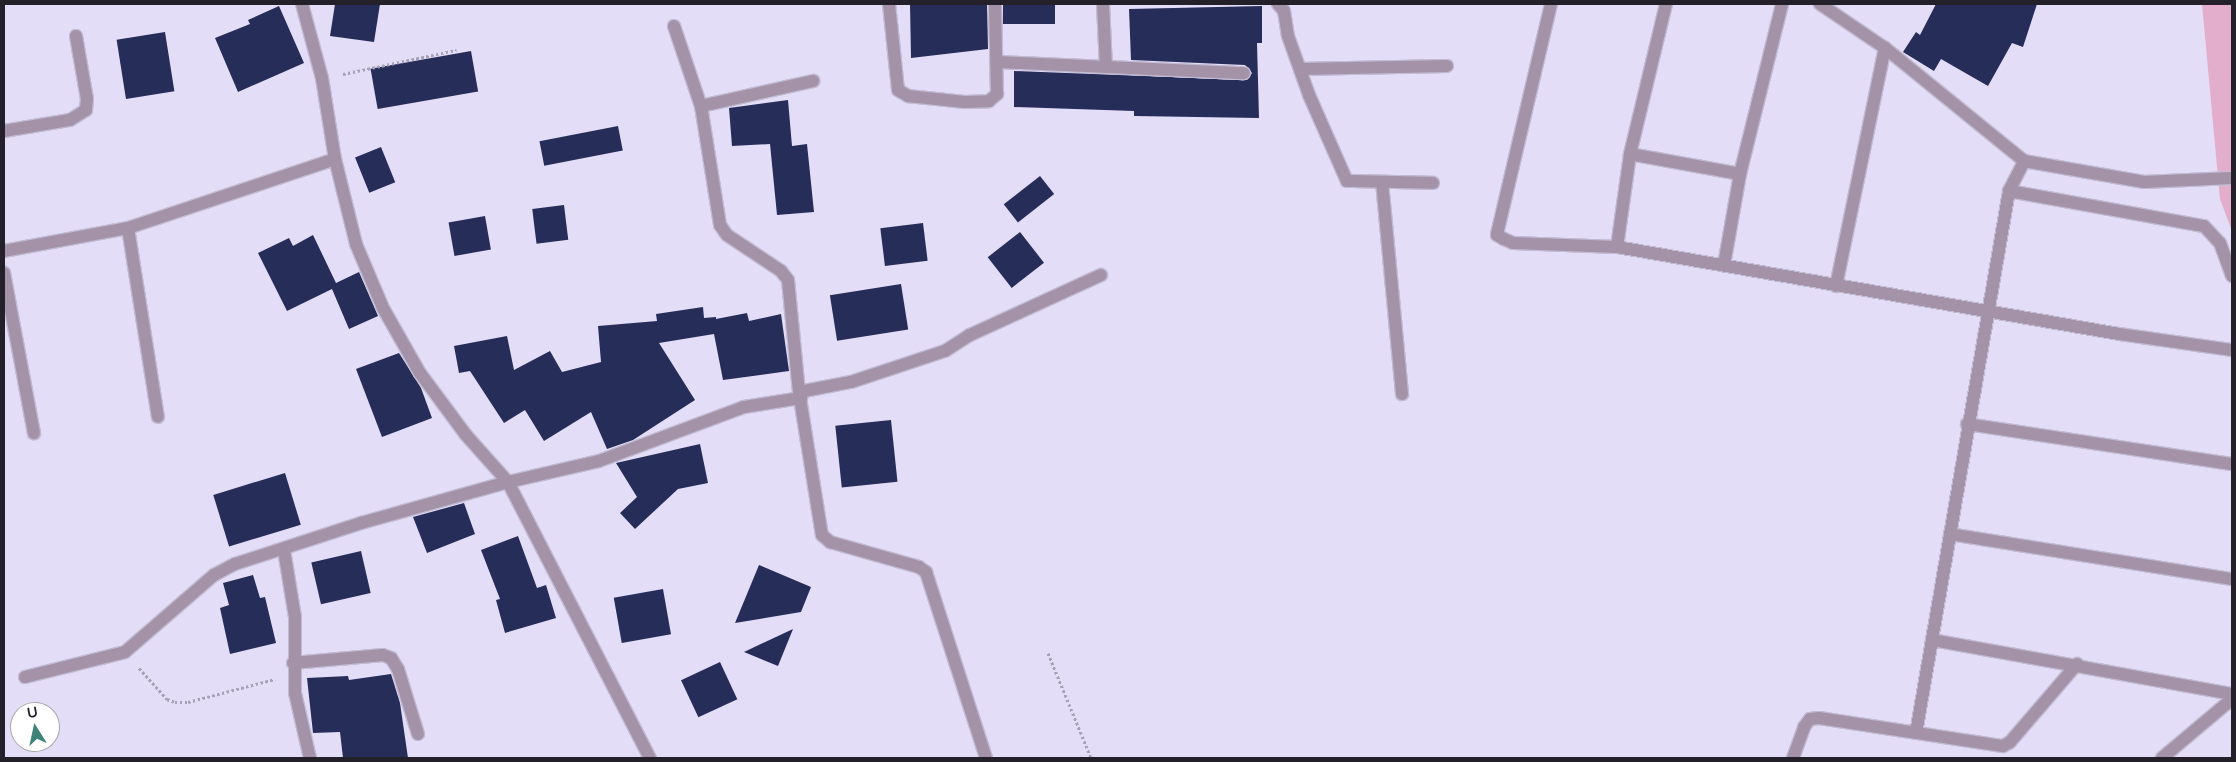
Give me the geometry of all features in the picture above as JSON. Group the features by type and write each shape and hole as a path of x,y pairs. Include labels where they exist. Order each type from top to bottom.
{"street":[{"path":"302,4 322,78 335,159 356,244 383,308 420,373 466,435 508,482 650,758"},
{"path":"889,4 895,79 898,90 908,96 965,102 989,100 997,94 998,62 995,4"},
{"path":"1103,4 1106,67"},
{"path":"1278,4 1284,11 1300,69 1347,182 1433,183"},
{"path":"1551,4 1497,235 1513,243 1617,247 1986,312 2232,350"},
{"path":"1617,247 1630,154 1666,4"},
{"path":"1724,265 1740,174 1782,4"},
{"path":"1820,4 1884,48 2024,161 2144,182 2232,178"},
{"path":"674,26 701,106 720,226 727,235 781,271 788,280 800,395 822,534 830,542 919,567 926,572 986,758"},
{"path":"4,131 70,120 86,110 87,99 76,36"},
{"path":"1836,286 1884,48"},
{"path":"998,62 1244,73"},
{"path":"1300,69 1447,66"},
{"path":"701,106 812,81"},
{"path":"1630,154 1740,174"},
{"path":"4,251 128,228 335,159"},
{"path":"1916,733 1986,312 2009,191 2024,161"},
{"path":"1382,182 1402,394"},
{"path":"2009,191 2204,226 2220,243 2232,276"},
{"path":"128,228 158,416"},
{"path":"4,273 34,433"},
{"path":"25,678 125,652 214,575 235,564 361,524 508,482 599,461 744,407 851,382 946,351 970,335 1101,275"},
{"path":"1968,424 2232,464"},
{"path":"1950,534 2232,579"},
{"path":"284,550 296,617 293,669 310,758"},
{"path":"1932,640 2077,664 2232,694"},
{"path":"293,669 383,654 391,658 398,669 418,734"},
{"path":"1793,758 1810,719 2003,746 2010,742 2077,664"},
{"path":"2162,758 2232,699"}],"path":[{"path":"322,78 456,50"},
{"path":"125,652 167,699 175,702 188,702 293,669"},
{"path":"1048,653 1091,758"}],"shaded area":[{"path":"2202,4 2232,4 2232,231 2220,199"}],"building":[{"path":"335,4 380,4 374,42 330,36"},
{"path":"910,4 987,4 988,49 911,58"},
{"path":"1003,4 1055,4 1055,24 1003,24"},
{"path":"1936,4 2037,4 2023,47 2012,43 1988,86 1941,59 1934,71 1903,52 1916,32 1920,35"},
{"path":"279,6 304,63 238,92 215,38 250,24 248,20"},
{"path":"1262,6 1262,43 1257,43 1259,118 1134,116 1134,111 1014,107 1014,71 1247,80 1252,73 1245,65 1131,60 1129,9"},
{"path":"165,32 174,91 126,99 117,40"},
{"path":"471,51 478,91 378,109 371,69"},
{"path":"788,100 792,146 807,144 814,212 777,215 770,144 732,146 729,108"},
{"path":"618,126 623,151 544,166 539,141"},
{"path":"381,147 395,182 369,193 355,157"},
{"path":"1040,176 1054,194 1018,222 1004,204"},
{"path":"564,205 568,240 537,244 532,209"},
{"path":"485,216 491,249 454,256 449,222"},
{"path":"923,223 928,261 885,266 880,228"},
{"path":"1020,232 1044,263 1012,288 988,257"},
{"path":"313,235 336,283 359,272 378,316 349,329 332,289 287,311 258,253 289,238 293,246"},
{"path":"901,284 908,329 837,341 830,295"},
{"path":"703,307 704,318 716,317 716,319 747,313 749,321 781,314 789,371 723,380 714,334 659,343 695,400 633,440 607,449 591,412 544,441 525,410 504,423 470,371 459,373 454,346 507,336 514,370 550,351 562,372 601,362 598,326 657,321 656,314"},
{"path":"399,353 421,388 432,418 382,437 356,369"},
{"path":"891,420 897,482 842,488 835,426"},
{"path":"700,444 708,483 678,489 635,529 620,513 637,497 616,463"},
{"path":"285,473 301,525 229,547 213,495"},
{"path":"464,503 475,534 427,553 413,517"},
{"path":"518,536 537,588 546,585 556,618 505,633 496,600 500,599 481,550"},
{"path":"361,551 371,593 321,604 311,562"},
{"path":"759,565 811,587 801,612 735,623"},
{"path":"253,575 260,598 265,597 276,643 230,654 220,608 229,605 223,583"},
{"path":"663,589 671,634 622,643 614,598"},
{"path":"793,629 778,666 744,652"},
{"path":"720,662 737,699 698,717 681,680"},
{"path":"391,674 400,703 408,758 343,758 340,732 313,733 307,678 348,676 349,680"}]}
